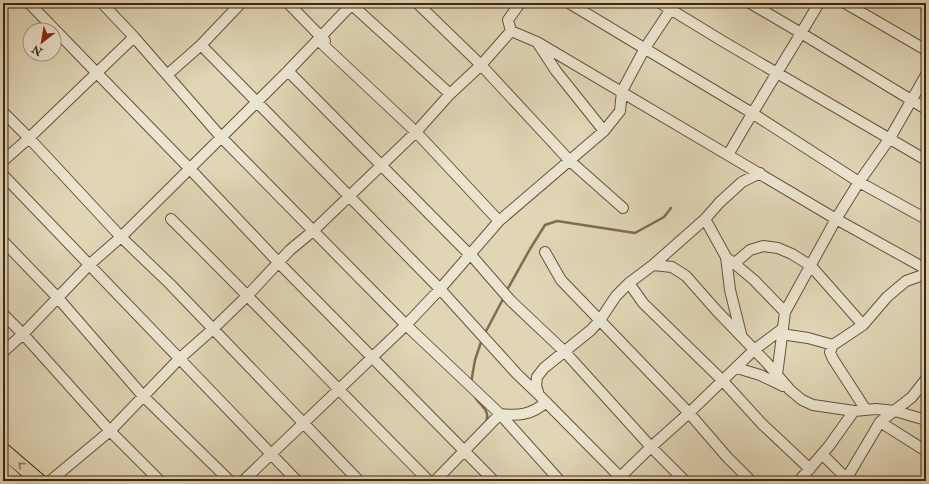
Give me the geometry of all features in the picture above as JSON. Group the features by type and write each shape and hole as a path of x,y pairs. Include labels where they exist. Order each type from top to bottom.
{"highway":[{"path":"3,450 39,481"},
{"path":"3,469 16,481"}],"street":[{"path":"29,3 279,263 494,481"},
{"path":"102,3 134,37 221,137 406,325 500,414 560,481"},
{"path":"167,75 201,45 241,3"},
{"path":"288,3 322,41 416,132 499,221"},
{"path":"417,3 481,65 570,161 622,208"},
{"path":"511,31 508,20 520,3"},
{"path":"569,3 752,113 859,182 926,219"},
{"path":"660,3 673,6 777,73 926,160"},
{"path":"750,3 926,109"},
{"path":"728,155 818,3"},
{"path":"845,3 926,50"},
{"path":"3,352 288,71 322,41 352,4 450,94"},
{"path":"243,481 339,391 406,325 440,289 499,221 604,131 620,111 622,91 645,48 673,6"},
{"path":"50,481 110,431 180,359 248,295 290,250 313,231 416,132 450,94 481,65 511,31"},
{"path":"511,31 537,42 836,219 926,269"},
{"path":"3,161 134,37"},
{"path":"537,42 556,71 604,131"},
{"path":"201,45 256,103 440,289 517,374 543,398 620,480 651,447 689,413 722,380 737,368 754,350 782,331 833,345"},
{"path":"288,71 470,254 511,301 565,352 651,447 685,481"},
{"path":"777,375 785,312 836,219 859,182 890,138 910,100 926,75"},
{"path":"3,112 121,237 170,284 359,481"},
{"path":"543,398 536,386 537,377 544,368 591,330 600,320 616,296 630,283 653,265 705,219 720,202 742,182 760,173"},
{"path":"3,175 297,481"},
{"path":"171,219 248,295 339,391 429,481"},
{"path":"705,219 726,256 785,312"},
{"path":"3,241 58,298 143,396 230,481"},
{"path":"735,264 750,250 763,246 778,248 792,254 810,266 863,326"},
{"path":"545,252 561,280 689,413 726,457 751,481"},
{"path":"726,256 730,290 742,336"},
{"path":"653,265 672,268 686,276 790,390 802,400 813,405 854,411 876,408 895,411 926,420"},
{"path":"866,410 833,359 830,352 833,345 863,326 887,297 906,281 926,274"},
{"path":"630,283 643,303 722,380 762,424 810,469"},
{"path":"3,314 110,431 160,481"},
{"path":"737,368 773,381 790,390"},
{"path":"822,454 848,480 880,422 912,397 926,379"},
{"path":"500,414 516,416 527,414 539,408 543,398"},
{"path":"799,481 822,454 854,411"},
{"path":"435,481 500,414"},
{"path":"880,422 926,451"}],"waterway":[{"path":"506,292 545,225 557,221 635,233 664,217 671,208"},
{"path":"484,335 504,297"},
{"path":"471,383 475,360 482,339"},
{"path":"474,395 486,411 486,422"}]}
